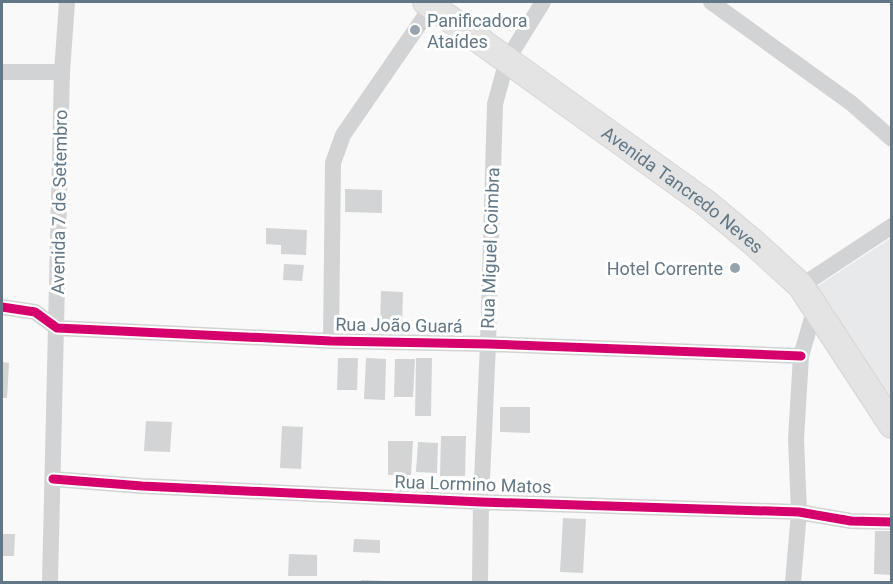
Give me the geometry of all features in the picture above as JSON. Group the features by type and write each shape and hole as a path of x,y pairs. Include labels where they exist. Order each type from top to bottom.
{"main road":[{"name":"Avenida Tancredo Neves","path":"429,4 706,203 754,243 801,286 891,425"}],"street":[{"name":"Avenida 7 de Setembro","path":"50,582 62,72 67,2"},
{"path":"507,60 543,2"},
{"path":"711,2 851,103 891,139"},
{"path":"331,341 333,163 343,135 429,4"},
{"name":"Rua Miguel Coimbra","path":"480,582 495,104 507,60"},
{"path":"2,72 62,72"},
{"path":"801,286 891,226"},
{"path":"2,307 34,312 57,328"},
{"path":"793,582 799,512 796,438 801,356 816,308"},
{"name":"Rua João Guará","path":"57,328 331,341 488,344 801,356"},
{"name":"Rua Lormino Matos","path":"53,479 142,486 481,502 799,512 851,521 891,522"}],"shaded area":[{"path":"891,238 891,399 816,287"}],"building":[{"path":"345,189 382,190 382,213 345,212"},
{"path":"266,228 307,230 306,255 281,254 281,245 266,244"},
{"path":"284,264 304,265 302,281 283,280"},
{"path":"381,291 403,292 402,326 380,325"},
{"path":"338,358 358,358 357,390 337,390"},
{"path":"366,358 386,359 385,400 364,399"},
{"path":"416,358 432,358 431,416 415,416"},
{"path":"395,359 415,359 413,397 394,397"},
{"path":"2,362 9,363 7,398 2,398"},
{"path":"500,407 530,407 530,433 500,432"},
{"path":"146,421 172,422 170,452 144,451"},
{"path":"282,426 303,427 301,469 280,468"},
{"path":"441,436 466,436 465,476 440,476"},
{"path":"388,441 413,441 411,475 388,475"},
{"path":"418,442 438,443 437,473 416,472"},
{"path":"563,518 586,519 583,573 560,572"},
{"path":"875,531 892,531 892,575 874,574"},
{"path":"2,534 15,534 14,556 2,556"},
{"path":"354,539 380,540 380,553 353,552"},
{"path":"289,554 317,555 317,576 288,576"},
{"path":"361,580 388,581 388,582 361,582"}],"cycle path":[{"path":"2,307 35,312 57,328 331,341 488,344 801,356"},
{"path":"53,479 142,486 481,502 799,512 851,521 892,522"}],"place":[{"name":"Panificadora Ataídes","path":"415,30"},
{"name":"Hotel Corrente","path":"735,268"}]}
